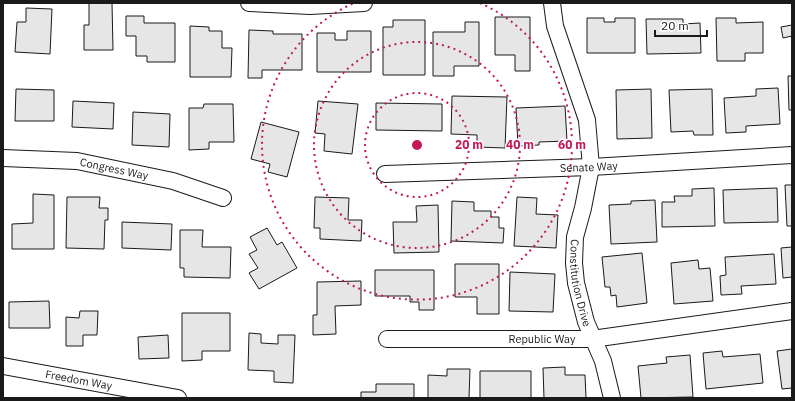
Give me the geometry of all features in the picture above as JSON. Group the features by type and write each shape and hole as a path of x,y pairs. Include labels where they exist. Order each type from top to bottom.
{"street":[{"path":"249,3 310,6 364,3"},
{"name":"Constitution Drive","path":"552,3 555,26 587,120 591,167 575,237 574,263 576,283 592,339 603,361 612,398"},
{"name":"Senate Way","path":"385,174 591,167 792,155"},
{"name":"Congress Way","path":"3,158 77,160 173,181 223,198"},
{"name":"Republic Way","path":"387,339 592,339 792,311"},
{"name":"Freedom Way","path":"3,366 178,398"}],"building":[{"path":"89,3 112,3 113,50 84,50 84,25 89,25"},
{"path":"26,8 52,9 50,54 15,52 17,22 26,22"},
{"path":"126,16 144,16 144,23 175,23 175,62 147,62 147,56 136,56 136,36 126,36"},
{"path":"495,17 530,17 530,71 515,71 515,55 495,55"},
{"path":"587,18 604,18 604,22 615,22 615,18 635,18 635,53 587,53"},
{"path":"716,18 736,18 736,23 763,22 763,53 745,53 745,61 717,61"},
{"path":"646,19 683,19 683,24 700,23 701,53 647,54"},
{"path":"393,20 425,20 425,75 383,75 383,27 393,27"},
{"path":"465,22 479,22 479,66 454,66 454,76 433,76 433,32 465,32"},
{"path":"792,25 792,36 783,38 781,27"},
{"path":"190,26 209,27 209,31 222,31 222,48 232,48 231,77 190,77"},
{"path":"249,30 273,31 273,34 302,34 302,70 262,70 262,78 248,78"},
{"path":"347,31 371,31 371,72 317,72 317,33 335,33 335,40 347,40"},
{"path":"788,76 792,76 792,110 789,110"},
{"path":"778,88 780,124 746,126 746,132 726,133 724,98 756,96 756,89"},
{"path":"16,89 54,90 54,121 15,121"},
{"path":"651,89 652,138 617,139 616,90"},
{"path":"712,89 713,135 694,135 693,131 671,132 669,90"},
{"path":"452,96 507,97 505,148 477,147 477,135 451,134"},
{"path":"73,101 114,103 113,129 72,127"},
{"path":"318,101 358,104 352,154 324,151 325,134 315,133"},
{"path":"376,103 442,104 442,131 376,130"},
{"path":"204,104 233,104 234,142 209,142 209,149 189,150 189,108 203,108"},
{"path":"565,106 567,141 539,142 539,145 518,146 516,108"},
{"path":"133,112 170,114 169,147 132,145"},
{"path":"261,122 299,132 287,177 268,172 270,164 251,159"},
{"path":"785,185 792,185 792,226 787,226"},
{"path":"714,188 715,226 662,227 662,202 675,202 674,196 692,196 692,189"},
{"path":"777,188 778,222 724,223 723,190"},
{"path":"33,194 54,195 54,249 12,249 12,224 33,223"},
{"path":"67,197 100,197 99,208 108,208 108,220 105,220 104,249 66,248"},
{"path":"315,197 349,198 348,220 362,220 361,241 320,239 320,228 314,228"},
{"path":"517,197 537,198 536,214 558,215 556,248 514,246"},
{"path":"655,200 657,242 611,244 609,205 631,204 631,201"},
{"path":"452,201 474,202 474,211 491,211 491,217 499,217 499,228 504,228 503,243 451,241"},
{"path":"438,205 439,252 394,253 393,222 417,222 416,206"},
{"path":"122,222 172,224 171,250 122,248"},
{"path":"267,228 277,245 282,242 297,268 259,289 249,273 258,268 249,254 257,250 250,237"},
{"path":"180,230 203,230 202,247 231,247 230,278 184,277 184,268 180,268"},
{"path":"792,247 792,277 783,278 781,248"},
{"path":"642,253 647,303 617,307 616,295 611,296 610,287 605,287 602,257"},
{"path":"774,254 776,284 741,286 742,294 721,295 720,276 726,275 725,257"},
{"path":"698,260 699,269 710,268 713,301 674,304 671,263"},
{"path":"455,264 499,264 499,314 477,314 477,297 455,297"},
{"path":"375,270 434,270 434,310 419,310 419,302 410,302 410,296 375,296"},
{"path":"510,272 555,274 553,312 509,311"},
{"path":"361,281 361,305 335,306 336,334 313,335 313,315 317,315 317,282"},
{"path":"49,301 50,328 9,328 9,302"},
{"path":"80,311 98,311 97,335 83,335 83,346 66,346 66,317 79,318"},
{"path":"182,313 230,313 230,351 202,351 202,360 182,361"},
{"path":"249,333 261,334 261,343 278,344 278,335 295,335 293,383 274,382 274,371 248,370"},
{"path":"168,335 169,358 139,359 138,337"},
{"path":"792,349 792,388 782,389 777,351"},
{"path":"722,351 723,357 760,354 763,383 706,389 703,353"},
{"path":"690,355 693,397 641,398 638,366 667,363 666,357"},
{"path":"565,367 565,375 585,375 586,398 544,398 543,368"},
{"path":"447,369 470,369 469,398 428,398 428,375 447,376"},
{"path":"480,371 531,371 531,398 480,398"},
{"path":"376,384 414,384 414,398 361,398 361,392 376,392"}]}
